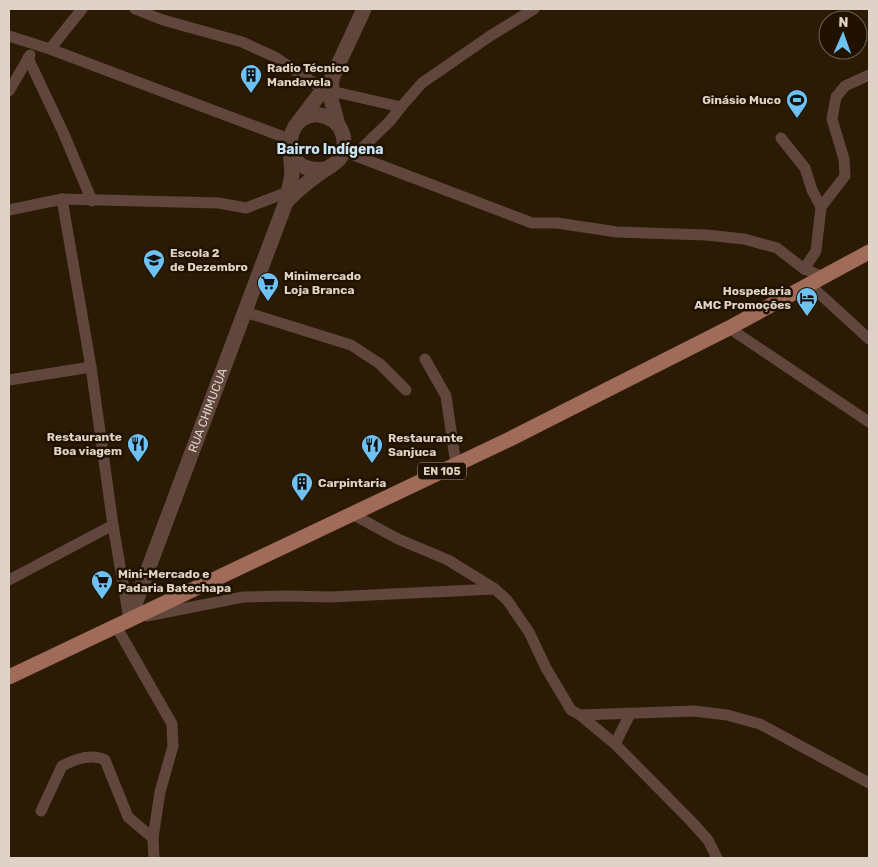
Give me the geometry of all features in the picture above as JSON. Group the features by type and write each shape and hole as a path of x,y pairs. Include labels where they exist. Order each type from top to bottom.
{"main road":[{"name":"EN 105","path":"9,677 510,440 728,328 869,252"}],"street":[{"path":"50,49 82,9"},
{"path":"136,9 163,20 242,42 275,57 329,86 402,107"},
{"path":"324,169 307,168 299,164 293,157 289,144 292,130 329,86 364,9"},
{"path":"349,153 390,122 422,82 534,9"},
{"path":"9,36 50,49 289,144"},
{"path":"9,91 35,45"},
{"path":"28,58 63,132 92,200"},
{"path":"804,270 816,250 821,206 845,176 844,159 832,119 836,98 845,86 869,75"},
{"path":"329,86 338,125 343,133 344,142 349,153 532,223 557,223 617,232 706,235 744,239 777,248 804,270 824,277"},
{"path":"297,123 314,115 331,119 338,125"},
{"path":"780,138 805,168 812,190 821,206"},
{"name":"RUA CHIMUCUA","path":"123,623 245,312 287,197 292,176 289,144"},
{"name":"RUA CHIMUCUA","path":"287,197 349,153"},
{"path":"9,210 62,198 219,203 246,208 287,197"},
{"path":"62,198 91,367 113,525 123,623 172,724 173,746 160,792 153,838 154,855 143,858"},
{"path":"810,285 869,339"},
{"path":"245,312 351,345 380,364 406,390"},
{"path":"728,328 869,422"},
{"path":"425,360 446,396 456,465"},
{"path":"9,380 91,367"},
{"path":"352,514 398,539 448,560 495,590 507,600 529,632 546,668 571,710 580,715 615,744 690,820 708,840 717,858"},
{"path":"9,580 113,525"},
{"path":"123,623 243,597 330,597 495,590"},
{"path":"580,715 694,711 727,714 760,724 869,783"},
{"path":"615,744 630,714"},
{"path":"41,811 62,766 88,757 97,756 106,760 128,817 153,838"}],"place":[{"name":"Radio Técnico Mandavela","path":"251,94"},
{"name":"Ginásio Muco","path":"797,119"},
{"name":"Escola 2 de Dezembro","path":"154,279"},
{"name":"Minimercado Loja Branca","path":"268,302"},
{"name":"Hospedaria AMC Promoções","path":"807,317"},
{"name":"Restaurante Boa viagem","path":"138,463"},
{"name":"Restaurante Sanjuca","path":"372,464"},
{"name":"Carpintaria","path":"302,502"},
{"name":"Mini-Mercado e Padaria Batechapa","path":"102,600"}],"district":[{"name":"Bairro Indígena","path":"330,149"}]}
